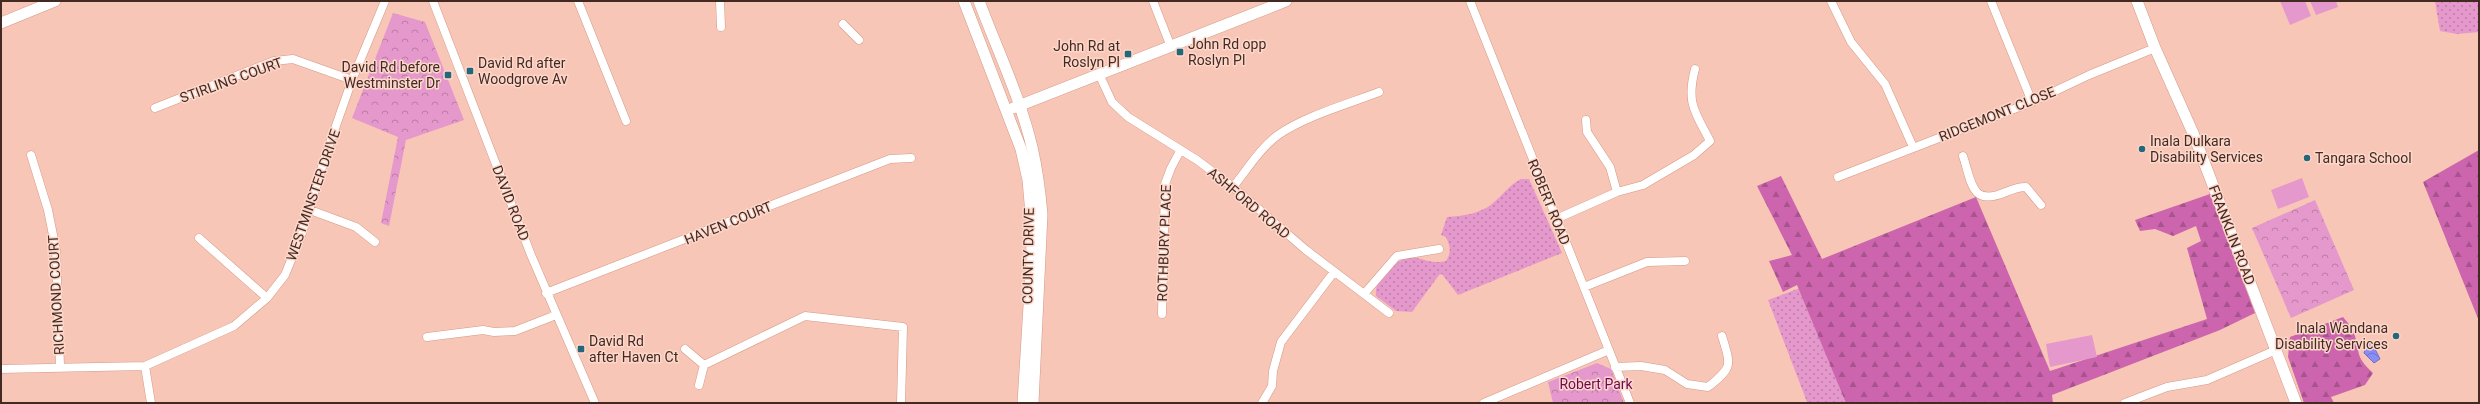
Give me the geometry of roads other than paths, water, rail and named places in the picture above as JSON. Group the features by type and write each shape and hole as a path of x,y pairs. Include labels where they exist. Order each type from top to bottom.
{"main road":[{"name":"COUNTY DRIVE","path":"964,1 1020,149 1028,180 1031,214 1032,257 1023,403"},
{"name":"COUNTY DRIVE","path":"978,1 1032,146 1042,214 1033,403"},
{"path":"1006,110 1286,1"},
{"name":"FRANKLIN ROAD","path":"2137,1 2154,48 2193,133 2296,403"},
{"path":"1,23 47,2"}],"street":[{"name":"WESTMINSTER DRIVE","path":"1,369 60,366 146,366 234,326 267,298 285,275 310,210 325,157 352,80 385,1"},
{"name":"DAVID ROAD","path":"433,1 546,293 595,403"},
{"path":"578,1 626,121"},
{"path":"720,1 721,27"},
{"path":"1153,1 1171,46"},
{"name":"ROBERT ROAD","path":"1470,1 1584,286 1609,350 1614,367 1630,403"},
{"path":"1831,1 1852,42 1885,84 1913,147"},
{"path":"1991,1 2032,102"},
{"path":"843,24 859,40"},
{"name":"RIDGEMONT CLOSE","path":"1838,177 2032,102 2088,75 2154,48"},
{"name":"STIRLING COURT","path":"156,108 274,61 293,59 352,80"},
{"path":"1556,219 1617,192 1643,185 1694,154 1710,141 1693,106 1690,89 1695,69"},
{"name":"ASHFORD ROAD","path":"1099,74 1105,89 1120,111 1142,128 1180,150 1233,187 1281,230 1389,313"},
{"path":"1233,187 1268,144 1278,135 1310,119 1379,92"},
{"path":"1586,120 1587,132 1610,167 1617,192"},
{"name":"ROTHBURY PLACE","path":"1162,314 1165,184 1180,150"},
{"name":"RICHMOND COURT","path":"31,155 48,210 56,250 60,366"},
{"path":"1963,156 1976,193 1981,197 1986,198 2013,188 2026,187 2041,205"},
{"name":"HAVEN COURT","path":"546,293 890,159 911,158"},
{"path":"310,210 356,227 375,242"},
{"path":"199,238 267,298"},
{"path":"1364,294 1397,256 1439,249"},
{"path":"1584,286 1647,262 1685,261"},
{"path":"1262,403 1272,386 1273,371 1281,342 1334,272"},
{"path":"426,337 483,330 494,332 515,331 556,315"},
{"path":"704,365 806,316 903,328 902,403"},
{"path":"1614,367 1641,366 1665,370 1687,384 1708,387 1726,373 1728,358 1722,336"},
{"path":"685,350 704,365"},
{"path":"1488,402 1609,350"},
{"path":"2125,403 2167,387 2207,380 2276,350"},
{"path":"699,385 704,365"},
{"path":"146,366 151,403"}],"water":[{"path":"2367,343 2372,343 2380,359 2374,363 2364,353"}],"place":[{"name":"John Rd opp Roslyn Pl","path":"1180,52"},
{"name":"John Rd at Roslyn Pl","path":"1128,54"},
{"name":"David Rd after Woodgrove Av","path":"470,71"},
{"name":"David Rd before Westminster Dr","path":"448,75"},
{"name":"Inala Dulkara Disability Services","path":"2142,149"},
{"name":"Tangara School","path":"2307,158"},
{"name":"Inala Wandana Disability Services","path":"2396,336"},
{"name":"David Rd after Haven Ct","path":"581,349"}],"park label":[{"name":"Robert Park","path":"1596,384"}]}
